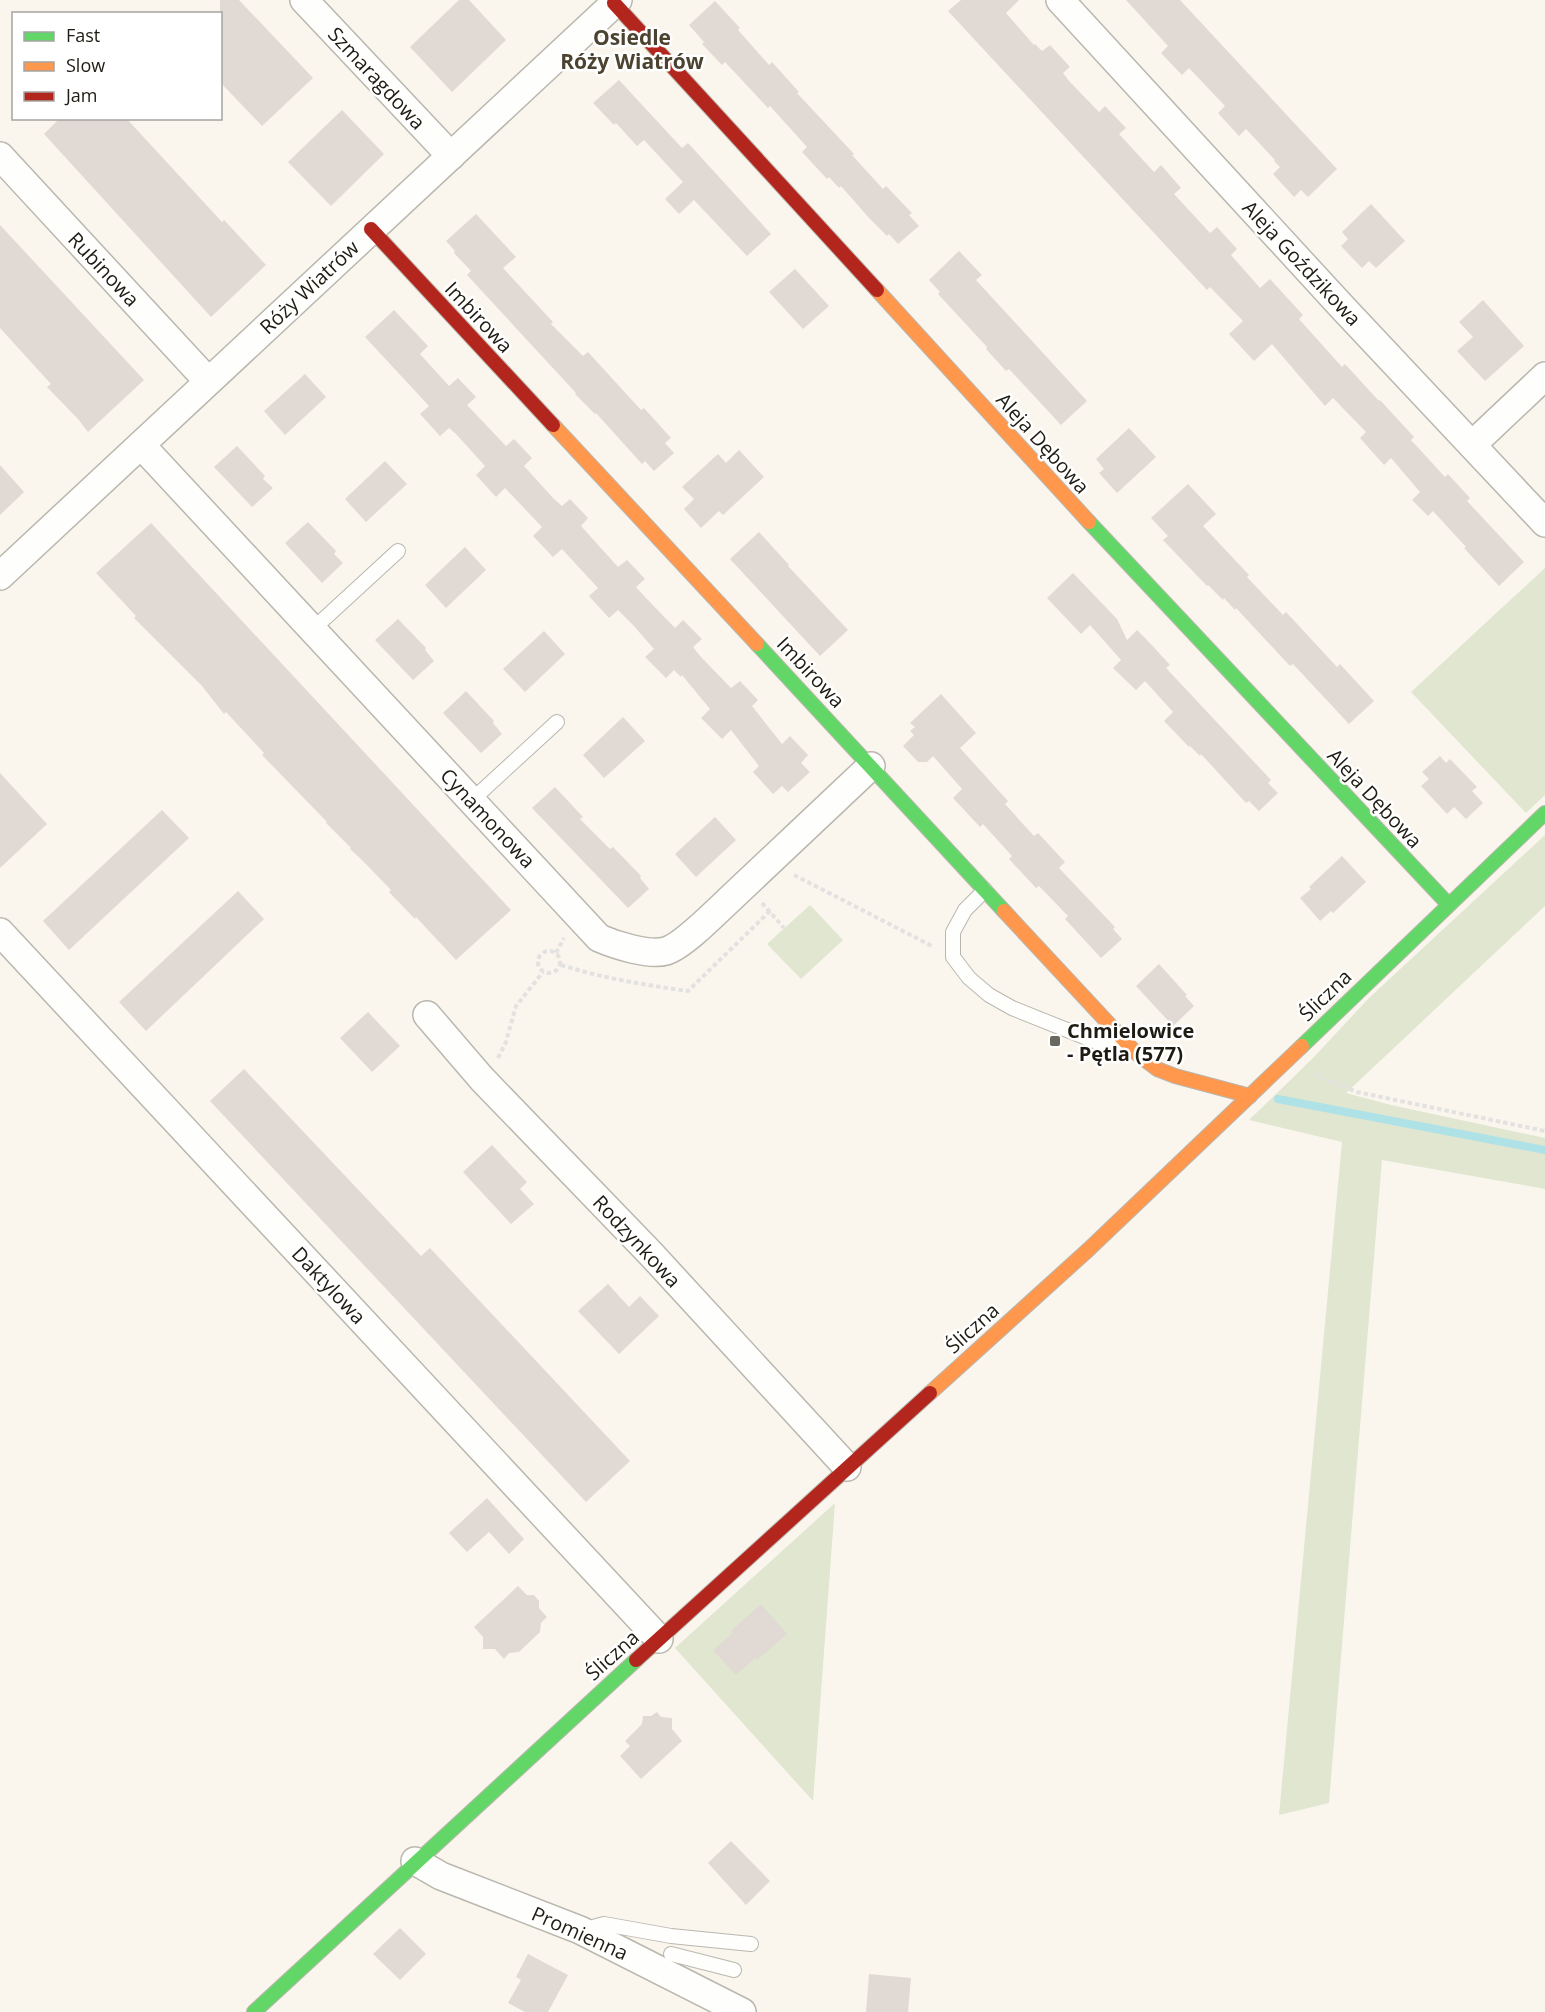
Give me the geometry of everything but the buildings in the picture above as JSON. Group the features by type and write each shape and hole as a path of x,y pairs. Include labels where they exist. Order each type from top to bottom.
{"street":[{"name":"Szmaragdowa","path":"304,0 451,156"},
{"name":"Aleja Goździkowa","path":"1060,0 1545,523"},
{"name":"Róży Wiatrów","path":"0,576 616,2"},
{"name":"Aleja Dębowa","path":"616,2 1091,524 1448,904"},
{"name":"Rubinowa","path":"0,156 208,381"},
{"name":"Imbirowa","path":"371,229 872,766 1126,1043 1157,1069 1250,1096"},
{"path":"1472,445 1545,376"},
{"name":"Cynamonowa","path":"141,446 599,938 608,942 651,953 667,951 680,943 872,766"},
{"name":"Śliczna","path":"256,2011 658,1638 772,1538 847,1467 1088,1250 1545,813"},
{"name":"Daktylowa","path":"0,932 658,1638"},
{"name":"Rodzynkowa","path":"428,1015 482,1079 651,1254 847,1467"},
{"name":"Promienna","path":"416,1861 441,1876 667,1963 742,2012"}],"lane":[{"path":"312,630 398,551"},
{"path":"471,801 557,722"},
{"path":"985,890 965,910 953,932 953,957 969,978 989,995 1012,1008 1102,1044 1126,1043"},
{"path":"580,1930 604,1924 671,1936 751,1944"},
{"path":"671,1936 667,1963 734,1970"}],"path":[{"path":"769,863 953,957"},
{"path":"546,951 556,953 561,961 558,970 553,973 543,972 539,968 538,958 546,951"},
{"path":"482,1079 495,1065 506,1042 516,1005 543,972"},
{"path":"1289,1058 1324,1080 1357,1092 1545,1131"}],"green space":[{"path":"1545,568 1545,795 1526,813 1411,692"},
{"path":"1545,835 1545,906 1346,1093 1545,1138 1545,1189 1382,1160 1329,1803 1279,1815 1342,1142 1249,1120 1312,1059 1369,998"},
{"path":"810,905 843,940 801,979 767,944"},
{"path":"835,1503 813,1801 675,1648"}],"waterway":[{"path":"1278,1099 1545,1150"}],"traffic: fast":[{"path":"1089,522 1448,904"},
{"path":"757,644 1004,911"},
{"path":"1302,1046 1545,813"},
{"path":"254,2012 636,1660"}],"traffic: slow":[{"path":"877,290 1089,522"},
{"path":"553,425 757,644"},
{"path":"1004,911 1136,1053 1157,1069 1250,1096"},
{"path":"930,1393 1088,1250 1302,1046"}],"traffic: jam":[{"path":"614,3 877,290"},
{"path":"371,229 553,425"},
{"path":"636,1660 930,1393"}],"place":[{"name":"Chmielowice - Pętla (577)","path":"1055,1041"}],"district":[{"name":"Osiedle Róży Wiatrów","path":"632,49"}]}
